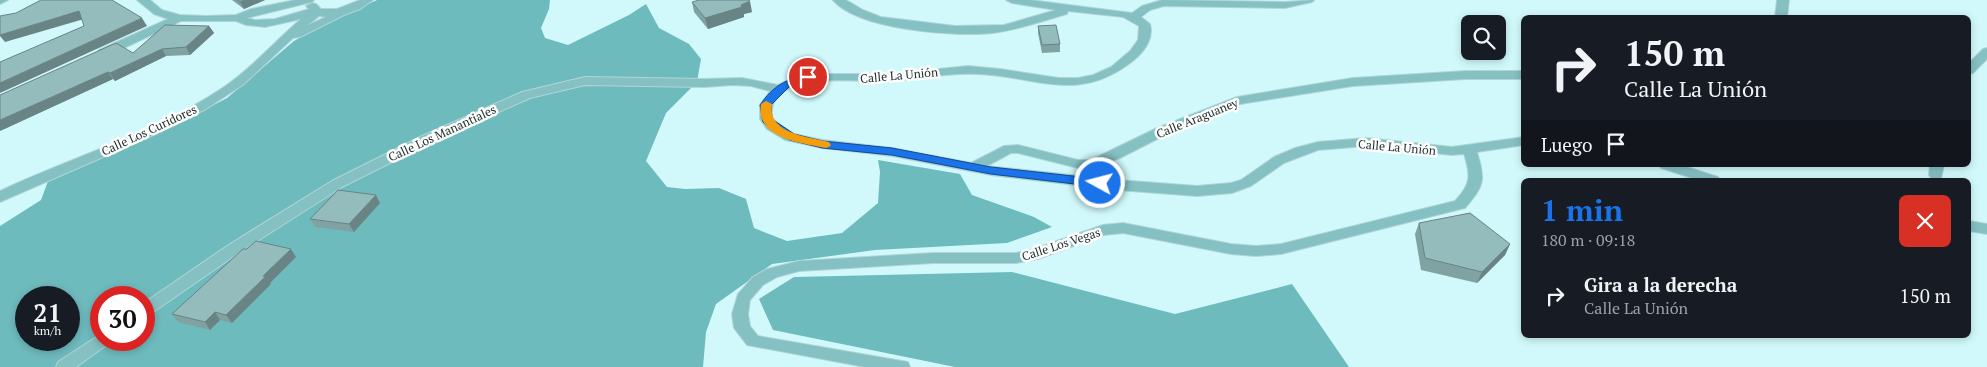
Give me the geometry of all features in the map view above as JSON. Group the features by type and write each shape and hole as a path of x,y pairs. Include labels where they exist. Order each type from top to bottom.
{"street":[{"path":"143,0 158,12 179,18 238,18 251,12 278,8 308,0"},
{"path":"840,0 849,8 872,18 959,30 1002,29 1036,18 1082,10"},
{"path":"1012,0 1040,2 1082,10 1114,12 1133,17 1146,8 1164,3 1285,5 1308,0"},
{"path":"1781,15 1783,0"},
{"path":"285,41 367,1"},
{"path":"1036,18 1041,13 1040,2"},
{"path":"238,18 246,24 265,23 316,8 334,13 344,12"},
{"name":"Calle Los Curidores","path":"0,197 43,176 140,137 188,113 229,89 263,62 316,8"},
{"name":"Calle La Unión","path":"1133,17 1144,24 1146,29 1141,46 1130,58 1108,73 1086,81 1056,83 982,70 889,78 808,77 787,83 779,90 766,105 766,119 772,126 790,137 822,144 892,152 972,168 1118,185 1216,191 1246,183 1280,160 1300,151 1318,146 1366,142 1428,150 1452,151 1521,141"},
{"path":"94,57 179,18"},
{"path":"1971,68 1987,52"},
{"name":"Calle Araguaney","path":"972,168 1008,149 1018,149 1078,164 1092,164 1115,155 1162,131 1237,101 1353,82 1466,75 1521,74"},
{"name":"Calle Los Manantiales","path":"155,303 232,250 337,184 427,139 526,95 585,82 760,82 779,90"},
{"name":"Calle Los Vegas","path":"902,367 753,341 742,328 740,314 743,298 758,281 772,273 799,266 932,258 1016,258 1033,255 1103,230 1123,228 1231,249 1281,249 1460,205 1474,189 1474,168 1469,149"},
{"path":"1672,167 1706,178"},
{"path":"1971,226 1987,229"},
{"path":"64,367 90,349"}],"shaded area":[{"path":"377,0 550,0 549,9 541,28 545,38 568,45 629,15 646,4 659,28 689,44 701,59 697,82 666,113 646,161 667,187 685,189 719,188 746,199 754,228 787,241 842,233 878,203 880,172 878,160 960,174 972,195 1034,217 1052,227 1007,243 875,250 772,264 716,304 706,332 703,367 0,367 0,226 41,200 48,181 177,124 227,98 294,41 331,20"},
{"path":"1012,272 1175,314 1292,284 1349,367 955,367 773,330 759,299 794,277"}],"building":[{"path":"41,0 112,0 142,18 0,83 0,62 84,26 79,11 0,35 0,16 16,13"},
{"path":"699,0 750,1 741,5 742,7 705,18 692,2"},
{"path":"165,25 209,26 186,47 162,49 0,120 0,95 116,43 133,53"},
{"path":"1056,25 1060,44 1042,45 1038,26"},
{"path":"338,190 376,195 349,224 310,219"},
{"path":"1470,213 1510,244 1482,272 1425,258 1419,223"},
{"path":"256,241 291,249 226,315 215,312 205,322 172,314 243,249 247,249"}],"slow traffic":[{"path":"766,104 766,119 772,126 790,137 826,145"}],"route":[{"path":"808,77 787,83 771,97 766,105 766,119 772,126 790,137 806,142 892,152 972,168 1100,183"}]}
